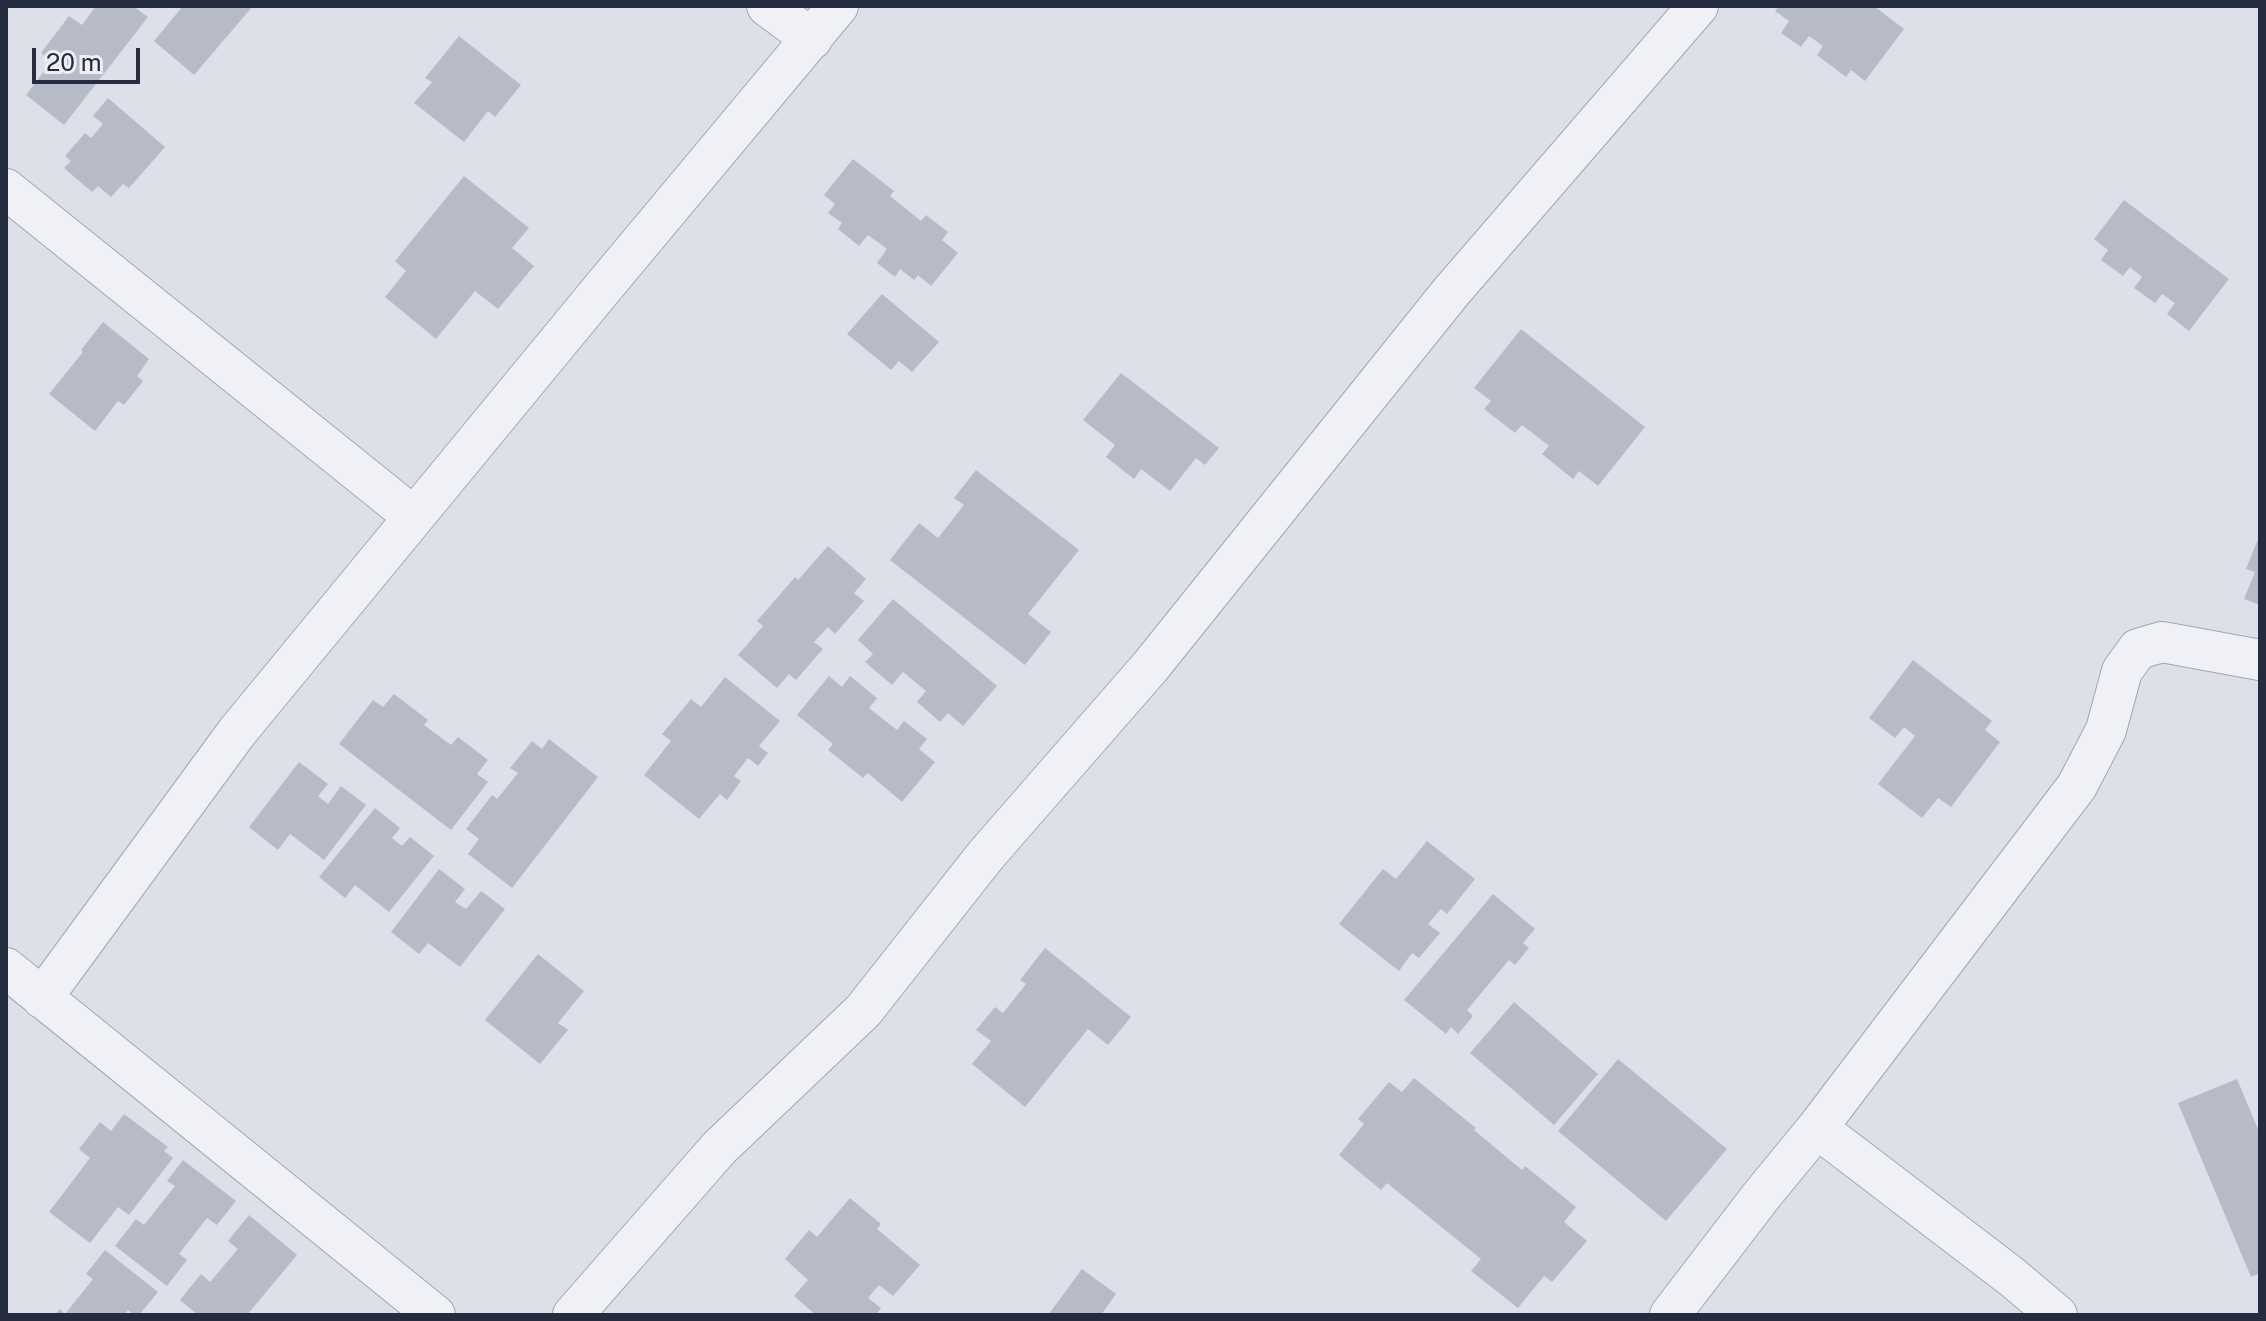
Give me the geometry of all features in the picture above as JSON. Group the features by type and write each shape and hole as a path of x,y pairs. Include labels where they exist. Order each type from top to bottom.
{"street":[{"path":"767,6 812,39"},
{"path":"42,998 237,732 838,6"},
{"path":"573,1315 719,1148 863,1011 986,855 1150,667 1451,292 1698,6"},
{"path":"6,189 414,517"},
{"path":"1670,1315 1817,1128 2077,786 2106,730 2122,671 2138,649 2162,642 2260,660"},
{"path":"6,968 435,1315"},
{"path":"1817,1128 2057,1315"}],"building":[{"path":"96,6 133,6 148,17 64,125 26,95 52,61 41,53 69,16 82,25"},
{"path":"183,6 253,6 194,75 154,41"},
{"path":"1779,6 1874,6 1904,29 1865,81 1851,70 1846,77 1817,55 1823,46 1809,36 1801,47 1781,33 1789,21 1775,11"},
{"path":"459,36 521,85 495,117 488,111 464,142 414,103 432,82 425,78"},
{"path":"108,98 165,147 129,188 123,184 111,197 98,186 92,192 64,168 71,161 65,156 85,133 91,138 103,124 93,116"},
{"path":"853,159 894,191 890,196 921,221 926,215 948,232 942,240 958,253 931,286 918,275 914,280 900,269 895,277 877,263 887,249 868,235 859,246 838,229 842,223 828,213 835,204 824,195"},
{"path":"464,176 529,228 512,248 534,266 498,309 475,291 436,339 385,297 406,271 395,261"},
{"path":"2124,200 2229,279 2189,331 2167,314 2175,303 2162,294 2155,303 2134,288 2142,277 2130,267 2123,276 2101,260 2108,250 2094,239"},
{"path":"882,294 939,342 912,372 899,361 891,370 847,334"},
{"path":"103,322 149,359 137,376 143,381 124,405 118,401 95,431 49,394"},
{"path":"1521,329 1645,427 1598,486 1579,471 1573,479 1542,454 1549,446 1522,425 1515,433 1484,409 1491,401 1474,388"},
{"path":"1121,373 1219,448 1205,465 1196,458 1170,491 1141,469 1134,479 1106,457 1115,445 1083,420"},
{"path":"976,470 1079,550 1028,614 1051,632 1025,665 890,560 919,523 938,538 964,505 954,498"},
{"path":"2260,534 2260,605 2244,599 2255,572 2246,569"},
{"path":"828,546 866,579 854,593 864,601 835,634 828,627 814,642 823,649 796,680 789,674 777,688 738,655 763,626 757,621 795,577 798,580"},
{"path":"893,599 997,686 963,726 948,713 940,722 917,702 926,691 903,672 892,685 865,662 873,654 858,640"},
{"path":"1913,660 1992,721 1985,730 2000,742 1951,807 1938,798 1922,818 1878,784 1915,736 1904,727 1895,738 1869,718"},
{"path":"829,676 842,687 850,676 877,698 869,708 897,730 904,721 927,739 919,749 935,762 902,802 868,773 863,778 828,750 833,744 797,715"},
{"path":"725,677 780,721 759,746 768,753 758,766 748,758 734,776 741,781 727,800 720,794 699,819 644,775 671,741 662,734 691,699 701,707"},
{"path":"394,694 428,720 424,725 451,745 458,737 488,760 477,774 488,782 451,830 339,744 373,700 383,707"},
{"path":"549,739 598,777 512,888 468,854 479,839 466,829 492,795 497,799 518,773 510,768 532,741 542,749"},
{"path":"299,762 328,784 318,796 328,804 341,786 366,805 324,860 290,834 278,850 249,827"},
{"path":"375,808 400,828 392,838 402,846 410,837 434,856 389,912 355,885 345,898 319,877"},
{"path":"1427,841 1475,879 1447,914 1441,909 1428,924 1440,933 1419,958 1412,953 1399,971 1339,924 1383,869 1396,879"},
{"path":"439,869 465,889 455,902 466,909 481,891 505,909 460,967 428,943 419,954 391,932"},
{"path":"1493,894 1535,929 1523,943 1529,948 1515,965 1509,960 1467,1010 1473,1016 1458,1034 1451,1027 1446,1034 1404,1000"},
{"path":"1045,948 1131,1017 1108,1045 1088,1029 1025,1107 972,1064 991,1041 976,1030 995,1007 1003,1013 1026,984 1020,980"},
{"path":"538,954 584,991 558,1023 568,1030 540,1064 485,1020"},
{"path":"1514,1002 1598,1074 1554,1125 1470,1053"},
{"path":"1618,1059 1727,1149 1666,1221 1558,1131"},
{"path":"1414,1078 1522,1170 1525,1166 1576,1207 1564,1222 1587,1241 1552,1282 1544,1276 1518,1308 1471,1271 1481,1259 1387,1183 1381,1190 1339,1155 1364,1124 1358,1119 1389,1082 1402,1092"},
{"path":"2237,1079 2260,1134 2260,1273 2251,1277 2178,1103"},
{"path":"124,1114 168,1147 164,1151 173,1158 129,1215 118,1207 90,1243 49,1212 90,1158 79,1149 100,1122 111,1131"},
{"path":"183,1160 236,1201 217,1225 207,1218 179,1254 187,1260 167,1286 115,1246 136,1219 144,1225 175,1186 167,1181"},
{"path":"850,1198 881,1224 877,1229 920,1265 893,1296 879,1285 868,1298 881,1308 876,1315 816,1315 794,1296 808,1280 785,1259 809,1230 817,1237"},
{"path":"249,1215 297,1255 247,1315 198,1315 180,1300 201,1274 210,1282 238,1249 228,1241"},
{"path":"105,1250 158,1292 139,1315 128,1310 124,1315 55,1315 60,1309 65,1314 93,1279 86,1274"},
{"path":"1082,1269 1116,1294 1101,1315 1048,1315"}]}
